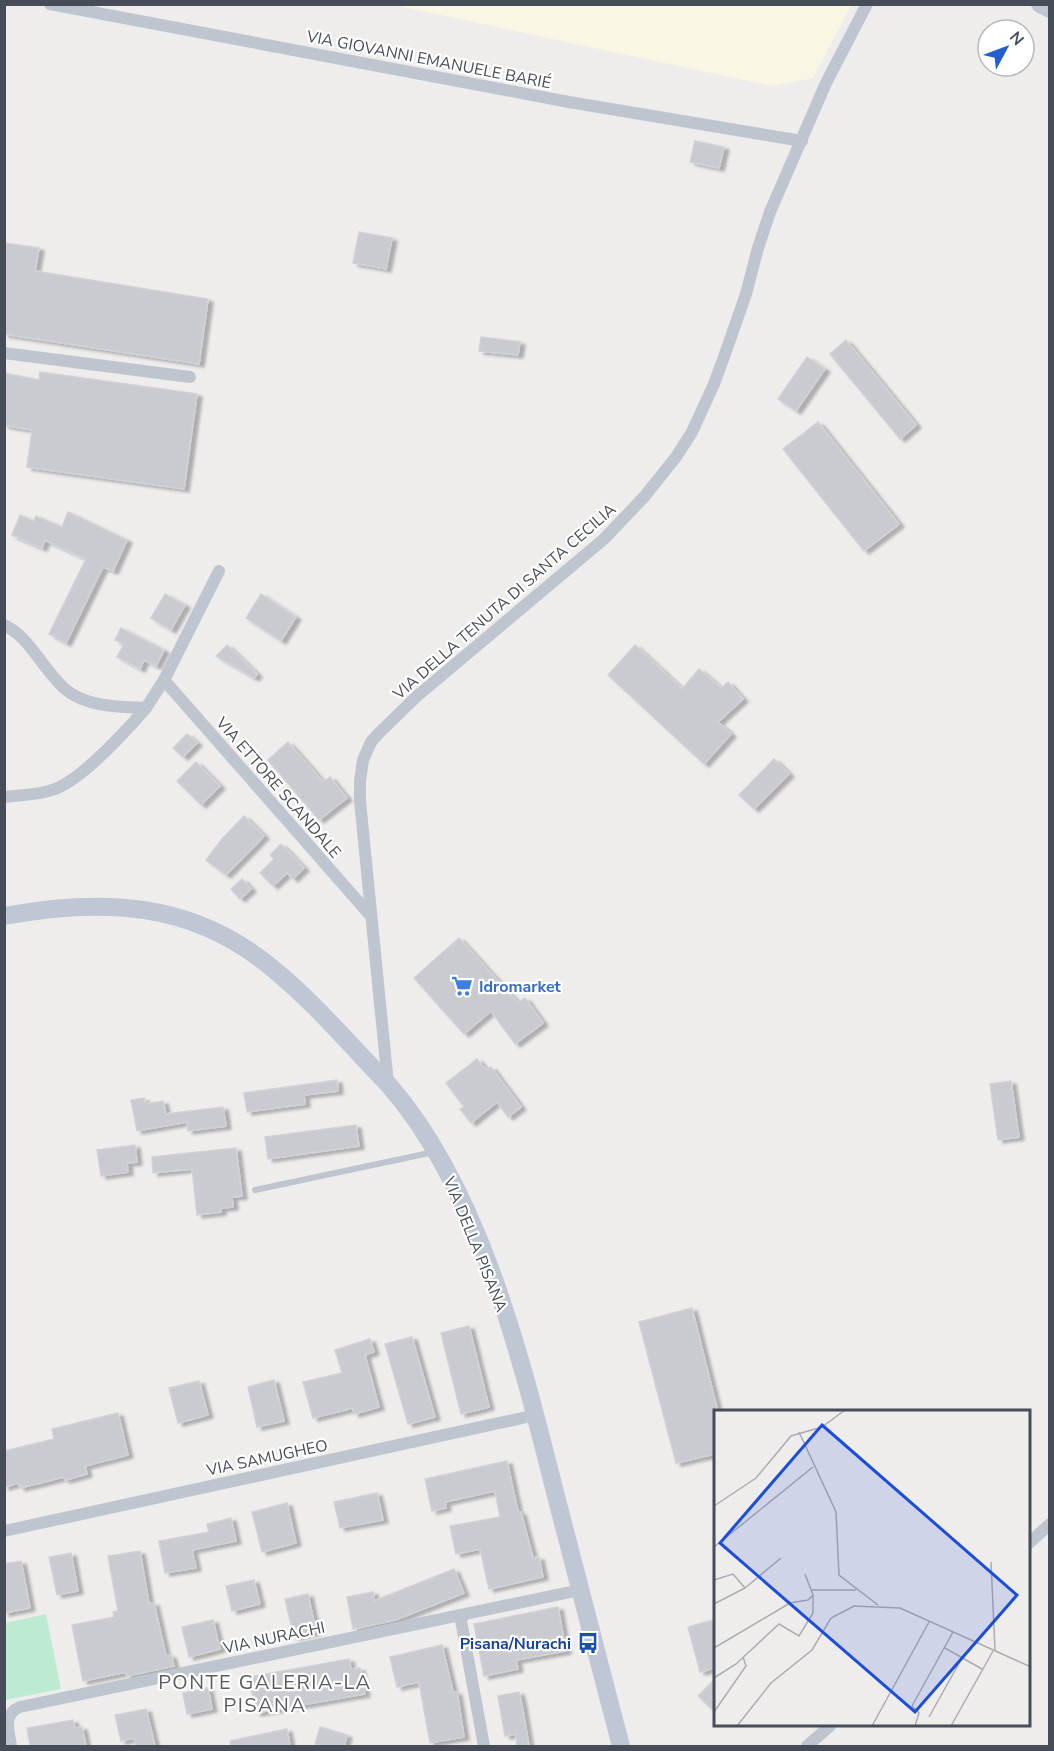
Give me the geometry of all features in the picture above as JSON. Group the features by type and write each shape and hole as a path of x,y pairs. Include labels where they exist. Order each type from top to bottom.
{"main road":[{"path":"1040,4 1050,9"},
{"name":"VIA DELLA PISANA","path":"4,916 64,907 109,905 154,910 206,927 234,941 279,974 403,1101 436,1151 465,1209 489,1269 536,1415 621,1746"}],"street":[{"name":"VIA GIOVANNI EMANUELE BARIÉ","path":"50,4 569,102 802,141"},
{"name":"VIA DELLA TENUTA DI SANTA CECILIA","path":"388,1084 370,915 360,790 363,760 371,742 416,697 604,539 644,497 676,457 697,422 714,384 746,294 763,231 826,83 867,4"},
{"path":"4,353 190,377"},
{"path":"4,797 49,791 70,782 125,731 146,708 164,680 219,571"},
{"path":"4,625 20,635 56,679 71,693 100,704 146,708"},
{"name":"VIA ETTORE SCANDALE","path":"164,680 370,915"},
{"name":"VIA SAMUGHEO","path":"4,1531 536,1415"},
{"path":"1030,1543 1050,1524"},
{"name":"VIA NURACHI","path":"11,1746 8,1720 13,1711 20,1707 580,1590"},
{"path":"460,1615 484,1746"},
{"path":"807,1746 828,1727"}],"lane":[{"path":"255,1190 436,1151"}],"shaded area":[{"path":"394,5 851,5 813,78 772,86"}],"green space":[{"path":"46,1614 61,1689 5,1700 5,1623"}],"building":[{"path":"695,141 724,147 719,168 690,162"},
{"path":"359,232 392,238 386,269 353,263"},
{"path":"4,243 39,248 35,271 208,299 199,364 4,334"},
{"path":"481,337 520,342 518,355 479,351"},
{"path":"846,340 916,425 900,439 830,354"},
{"path":"807,357 825,369 796,411 778,399"},
{"path":"40,372 197,394 184,489 27,467 32,430 4,425 4,373 39,380"},
{"path":"818,422 899,524 864,551 783,449"},
{"path":"68,512 127,540 113,571 103,567 66,643 49,634 86,559 45,540 42,548 12,535 20,515 34,521 36,516 62,527"},
{"path":"165,594 185,605 171,630 151,618"},
{"path":"261,594 296,617 281,641 246,618"},
{"path":"121,628 164,650 156,666 144,660 140,669 117,657 124,644 115,640"},
{"path":"227,645 257,674 254,678 216,656"},
{"path":"635,645 682,689 699,669 721,688 728,682 743,699 718,722 731,734 704,764 608,675"},
{"path":"187,734 197,743 183,757 173,748"},
{"path":"288,742 323,782 330,777 347,798 319,820 268,760"},
{"path":"774,759 789,774 754,809 739,795"},
{"path":"196,762 220,786 201,805 177,781"},
{"path":"244,816 264,836 226,875 206,860"},
{"path":"281,844 304,868 293,879 287,873 273,886 260,873 274,859 270,855"},
{"path":"242,879 251,889 240,899 231,889"},
{"name":"Idromarket","path":"459,938 518,1003 525,998 543,1023 515,1044 491,1011 464,1034 414,978"},
{"path":"477,1059 486,1070 491,1067 521,1107 508,1117 497,1102 471,1123 460,1109 464,1107 446,1083"},
{"path":"337,1080 338,1091 304,1095 305,1104 247,1112 244,1093"},
{"path":"1011,1081 1019,1137 998,1140 990,1084"},
{"path":"144,1098 145,1104 163,1101 166,1114 223,1107 226,1126 188,1131 187,1122 137,1131 131,1100"},
{"path":"356,1125 359,1146 268,1159 265,1137"},
{"path":"135,1145 137,1162 127,1163 128,1172 101,1176 97,1150"},
{"path":"236,1148 242,1196 232,1197 233,1207 221,1208 221,1212 197,1215 192,1169 153,1173 152,1157"},
{"path":"692,1308 718,1410 714,1410 714,1454 676,1463 639,1322"},
{"path":"469,1326 489,1407 461,1414 441,1333"},
{"path":"412,1337 435,1417 408,1424 385,1344"},
{"path":"370,1339 374,1352 365,1355 379,1407 354,1414 353,1408 313,1418 303,1382 342,1373 335,1350"},
{"path":"274,1380 284,1421 257,1427 248,1387"},
{"path":"199,1381 208,1415 178,1423 169,1388"},
{"path":"118,1413 128,1455 85,1466 87,1474 65,1480 64,1477 20,1488 19,1483 4,1487 4,1451 54,1439 52,1429"},
{"path":"507,1461 518,1512 521,1512 533,1558 539,1557 543,1577 489,1589 480,1549 456,1554 450,1526 500,1517 495,1491 445,1502 446,1508 432,1511 425,1479"},
{"path":"377,1493 383,1520 340,1528 334,1502"},
{"path":"287,1503 296,1543 262,1552 252,1512"},
{"path":"231,1518 236,1541 192,1550 196,1568 165,1573 159,1541 209,1532 207,1524"},
{"path":"140,1551 149,1604 154,1603 166,1656 171,1655 174,1666 127,1676 126,1672 83,1681 72,1625 114,1617 113,1612 118,1611 108,1556"},
{"path":"71,1553 78,1591 57,1595 49,1557"},
{"path":"21,1561 30,1608 4,1613 4,1564"},
{"path":"454,1569 464,1593 395,1620 353,1629 347,1597 373,1592 374,1601"},
{"path":"254,1580 260,1604 232,1611 226,1586"},
{"path":"308,1594 316,1632 294,1637 285,1599"},
{"path":"558,1607 566,1651 516,1660 518,1669 484,1676 474,1624"},
{"path":"213,1620 220,1649 189,1657 182,1627"},
{"path":"713,1620 714,1668 700,1672 688,1627"},
{"path":"442,1645 453,1692 457,1692 464,1737 430,1743 419,1682 397,1687 390,1657"},
{"path":"349,1659 351,1669 360,1668 365,1694 256,1713 249,1677"},
{"path":"714,1680 714,1711 698,1696"},
{"path":"208,1688 212,1709 187,1714 183,1693"},
{"path":"519,1692 529,1746 517,1746 516,1734 505,1736 498,1696"},
{"path":"146,1709 155,1746 136,1746 134,1738 121,1741 115,1715"},
{"path":"73,1720 75,1728 82,1727 86,1746 30,1746 27,1728"},
{"path":"320,1727 347,1735 344,1746 315,1744"},
{"path":"287,1729 290,1746 231,1746 230,1741"}],"place":[{"name":"Idromarket","path":"462,986"},
{"name":"Pisana/Nurachi","path":"588,1643"}],"district":[{"name":"PONTE GALERIA-LA PISANA","path":"265,1694"}]}
